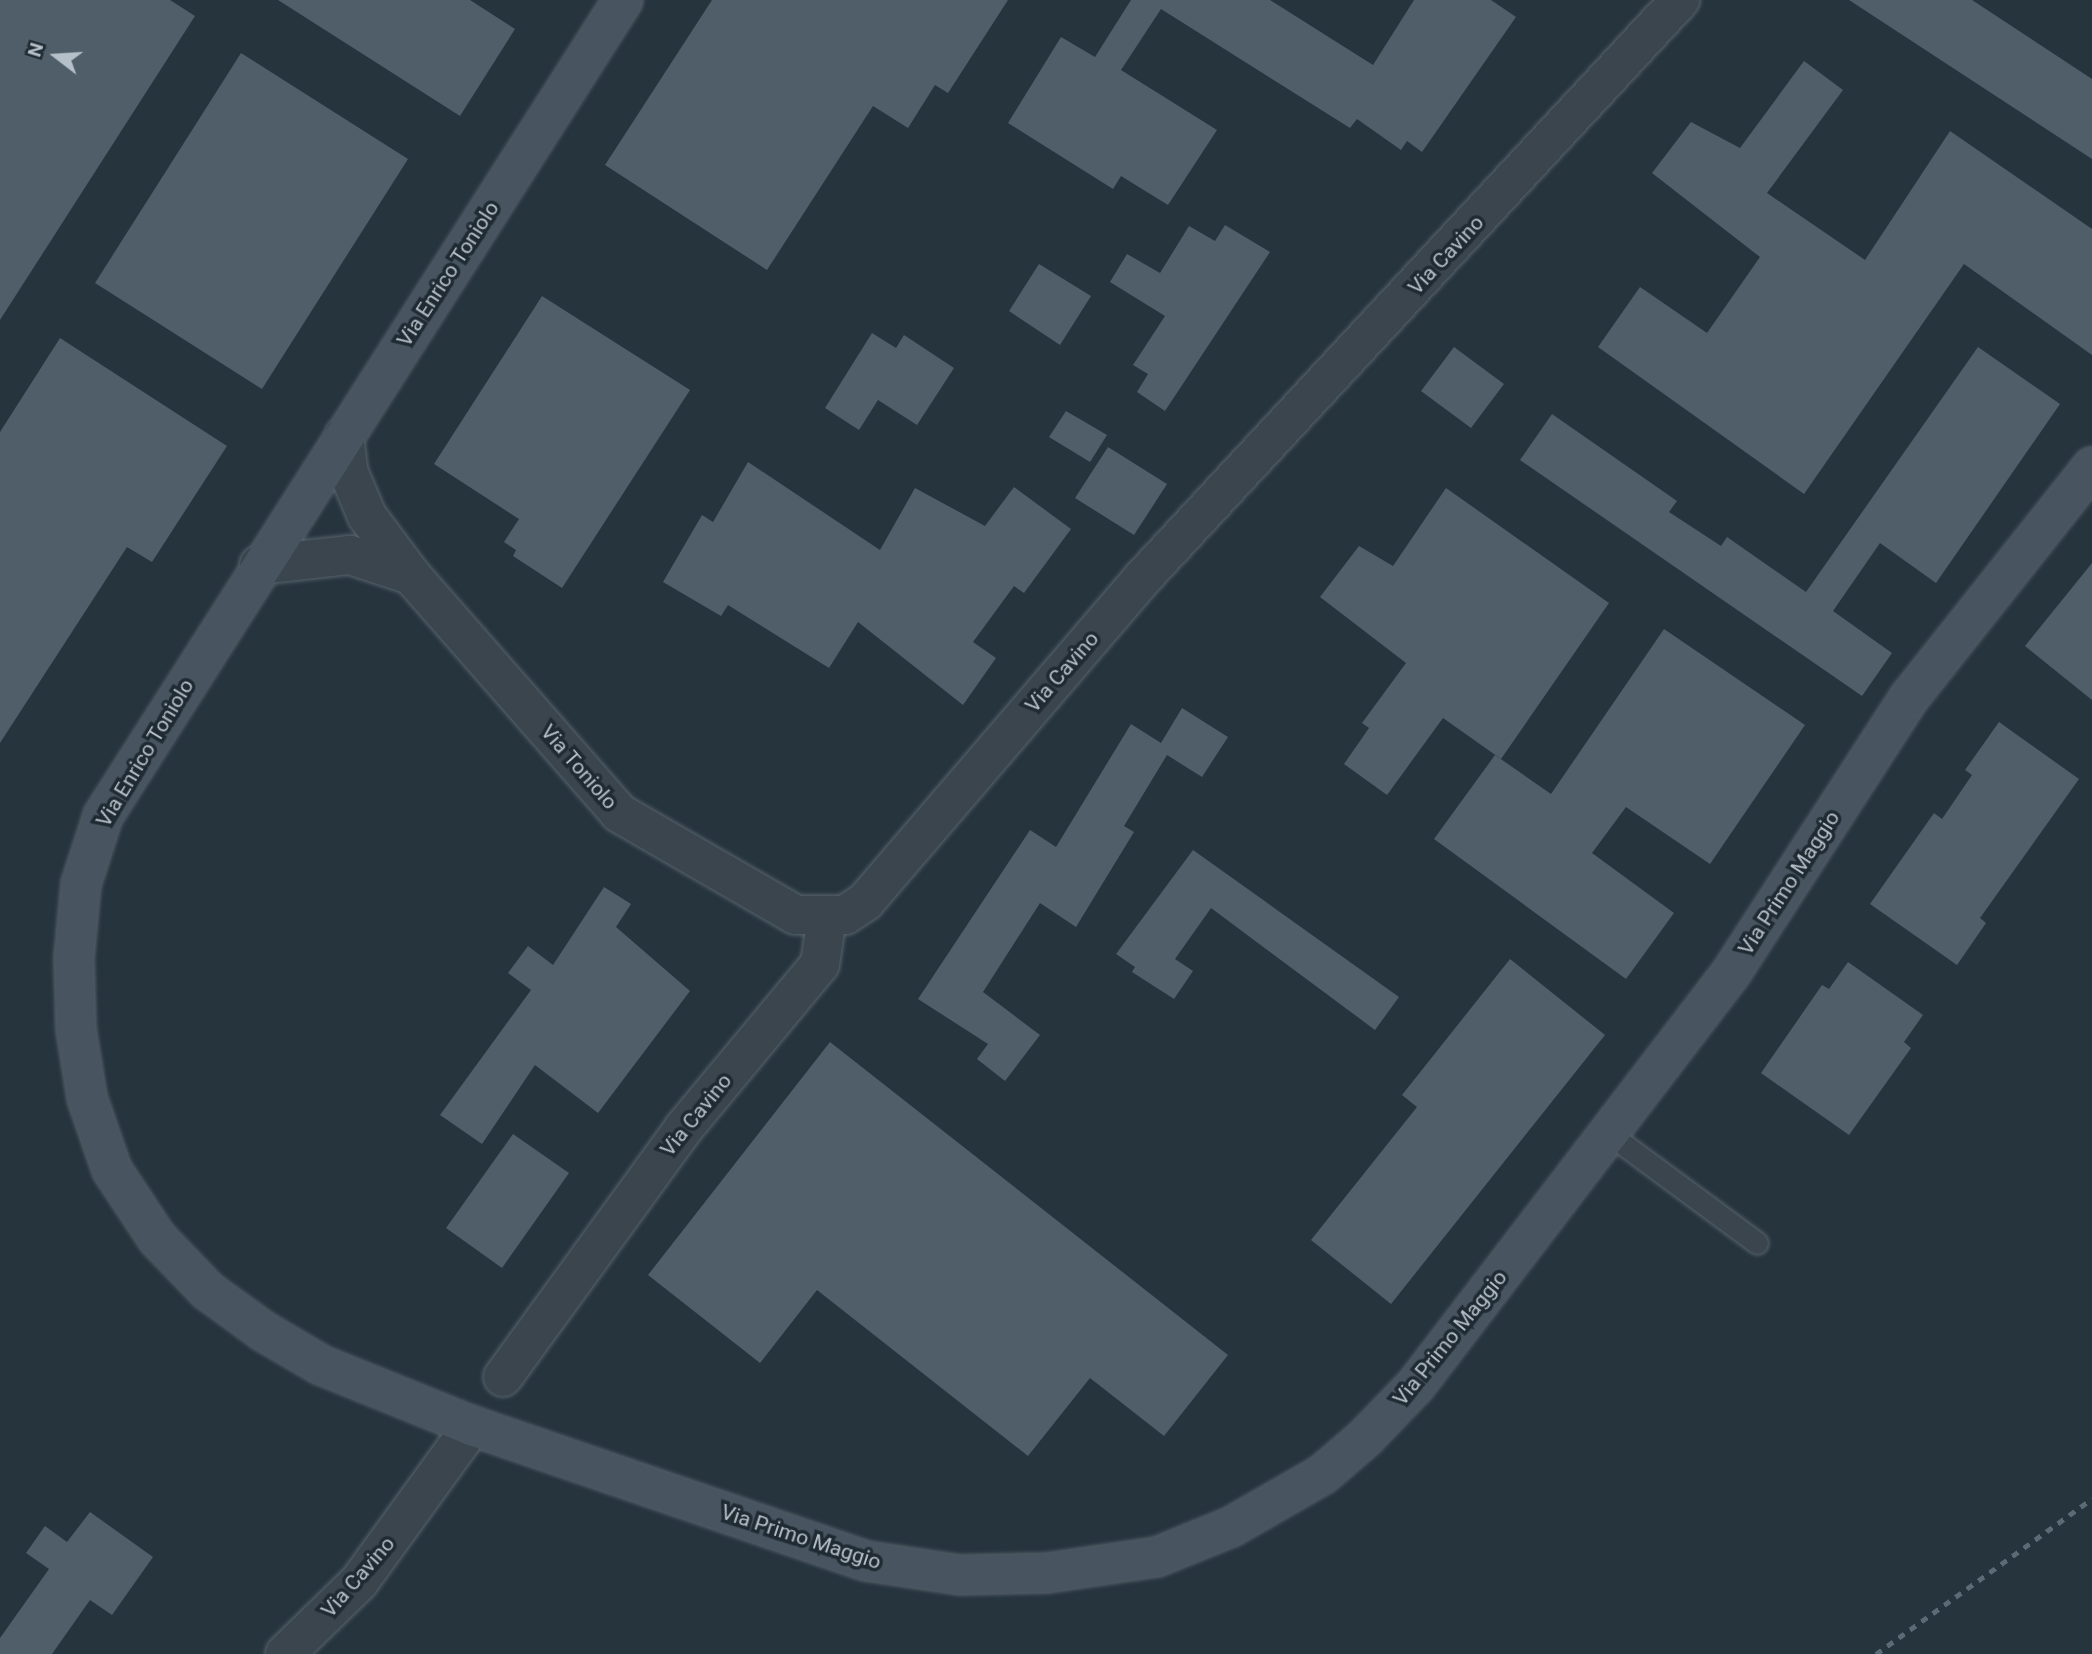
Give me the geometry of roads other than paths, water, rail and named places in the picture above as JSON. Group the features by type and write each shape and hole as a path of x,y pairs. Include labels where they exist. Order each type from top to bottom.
{"street":[{"name":"Via Enrico Toniolo","path":"472,1426 321,1365 208,1291 157,1238 112,1170 87,1098 76,1029 74,958 81,884 103,816 259,565 623,0"},
{"name":"Via Cavino","path":"503,1377 683,1129 820,964 827,917 845,915 864,902 1139,582 1680,0"},
{"name":"Via Toniolo","path":"344,436 348,471 367,516 411,575 619,813 796,915 827,917"},
{"name":"Via Primo Maggio","path":"472,1426 866,1561 960,1575 1047,1573 1157,1557 1230,1527 1323,1474 1365,1438 1416,1385 1731,973 1909,698 2092,467"},
{"path":"259,565 350,555 411,575"},
{"name":"Via Cavino","path":"285,1654 359,1582 472,1426"}],"lane":[{"path":"1608,1133 1757,1244"}],"railway":[{"path":"1876,1654 2092,1499"}]}
